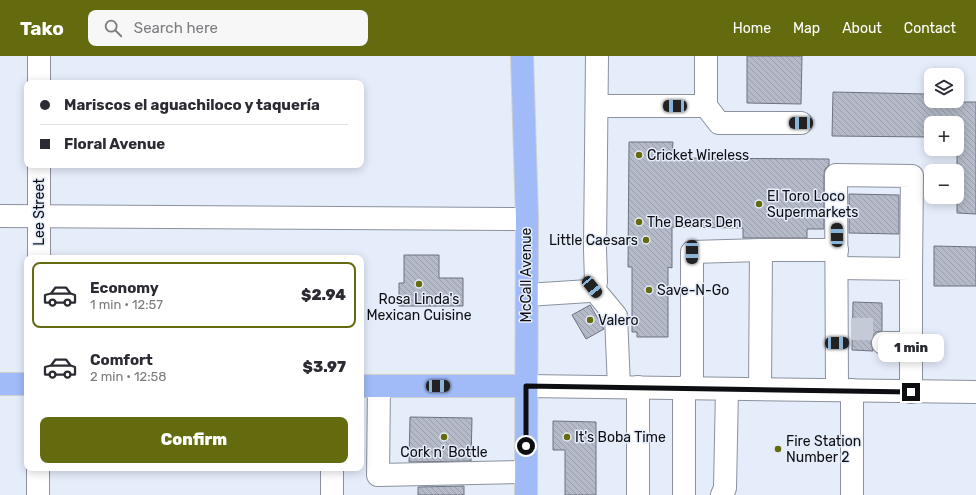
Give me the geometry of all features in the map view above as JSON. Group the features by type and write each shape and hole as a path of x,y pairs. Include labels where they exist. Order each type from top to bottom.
{"main road":[{"name":"McCall Avenue","path":"522,56 527,219 526,495"},
{"path":"0,384 24,384"},
{"path":"370,386 526,386"}],"street":[{"path":"39,80 40,56"},
{"path":"706,56 706,106 719,123 801,123"},
{"path":"527,295 589,291 596,282 597,60"},
{"path":"597,106 706,106"},
{"name":"Lee Street","path":"38,255 39,168"},
{"path":"852,495 845,390 844,336 837,259 836,175 912,176 910,336 911,392"},
{"path":"0,216 527,219"},
{"path":"760,389 761,250"},
{"path":"684,495 692,252 761,250 911,269"},
{"path":"592,287 616,316 628,387 638,494"},
{"path":"883,336 910,336"},
{"path":"370,386 378,475 526,472"},
{"path":"526,386 976,392"},
{"path":"722,495 725,488 727,389"},
{"path":"38,471 38,495"},
{"path":"332,471 332,495"}],"building":[{"path":"747,56 802,56 801,104 747,103"},
{"path":"833,92 924,94 924,108 964,108 964,102 976,102 976,214 957,213 957,204 964,204 964,164 957,164 957,156 964,156 964,116 924,116 924,137 832,136"},
{"path":"629,142 673,142 672,158 829,159 829,165 825,169 824,175 824,229 807,229 807,238 743,238 743,228 672,227 672,268 668,267 668,337 637,337 637,332 632,332 632,267 628,267"},
{"path":"849,194 899,195 899,234 849,233"},
{"path":"934,246 976,247 976,286 934,286"},
{"path":"404,255 439,255 439,278 463,278 463,306 399,306 399,283 404,283"},
{"path":"853,302 882,303 882,331 876,332 872,337 871,343 873,351 852,350"},
{"path":"590,305 604,329 586,339 572,315"},
{"path":"410,417 472,418 471,461 409,462"},
{"path":"553,421 596,422 596,495 565,495 565,450 553,450"},
{"path":"464,486 464,495 418,495 418,487"}],"tunnel":[{"path":"851,329 883,329"}],"place":[{"name":"Cricket Wireless","path":"639,155"},
{"name":"El Toro Loco Supermarkets","path":"759,204"},
{"name":"The Bears Den","path":"639,222"},
{"name":"Little Caesars","path":"646,240"},
{"name":"Rosa Linda's Mexican Cuisine","path":"419,284"},
{"name":"Save-N-Go","path":"649,290"},
{"name":"Valero","path":"590,320"},
{"name":"Cork n’ Bottle","path":"444,437"},
{"name":"It's Boba Time","path":"567,437"},
{"name":"Fire Station Number 2","path":"778,449"}],"route":[{"path":"526,446 526,386 911,392"}]}
